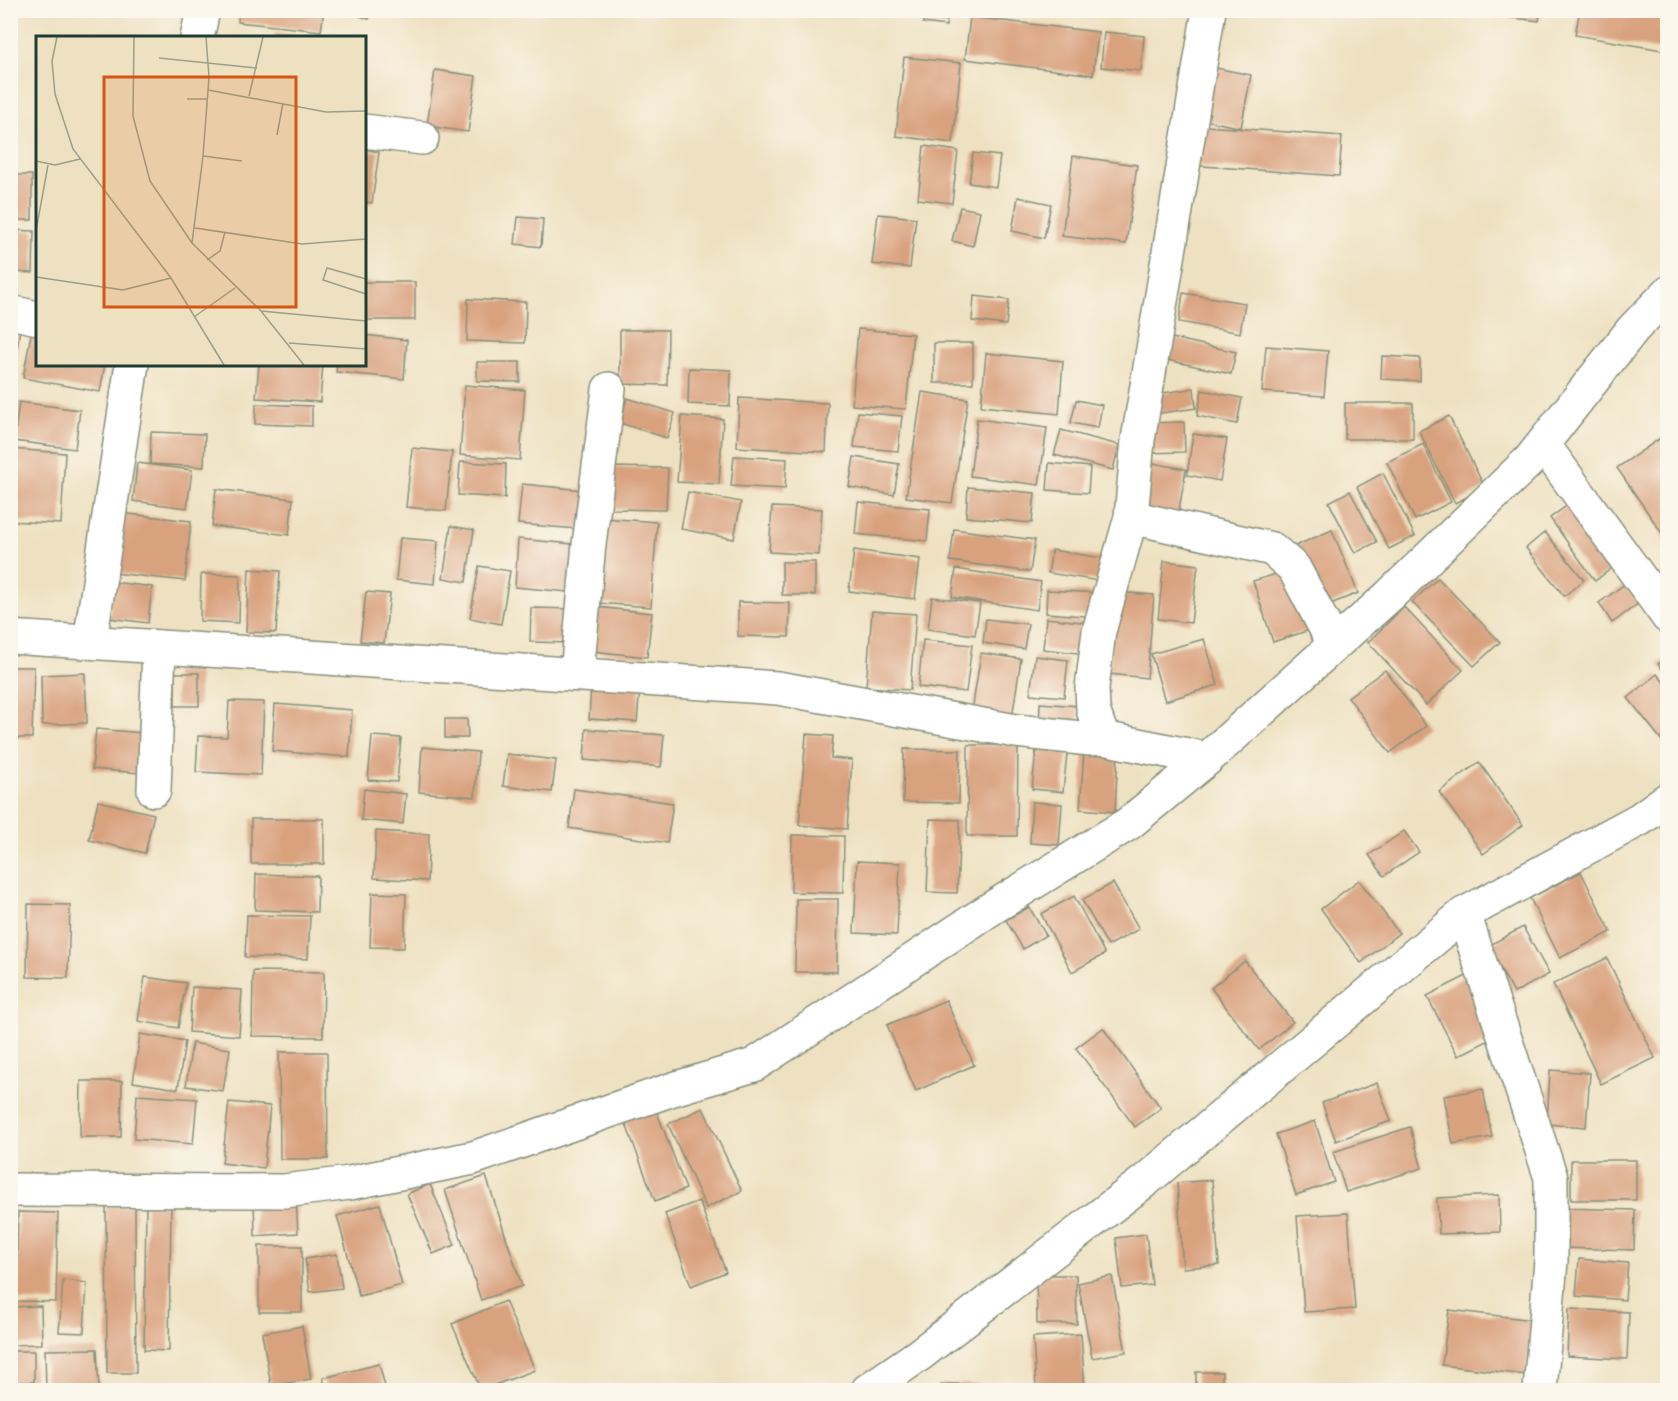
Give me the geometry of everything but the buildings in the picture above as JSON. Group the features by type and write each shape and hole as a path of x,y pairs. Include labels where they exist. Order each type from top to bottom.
{"street":[{"path":"197,36 203,10"},
{"path":"1103,738 1093,710 1092,688 1099,631 1131,517 1138,440 1209,10"},
{"path":"366,131 422,138"},
{"path":"10,1190 284,1191 350,1183 472,1158 673,1089 754,1065 992,908 1128,824 1208,759 1389,596 1530,460 1633,329 1668,293"},
{"path":"10,312 36,318"},
{"path":"90,642 132,366"},
{"path":"577,674 589,543 609,389"},
{"path":"1543,444 1668,618"},
{"path":"1131,517 1272,549 1294,568 1335,644"},
{"path":"10,637 778,688 1016,731 1089,740 1103,738 1208,759"},
{"path":"154,790 159,647"},
{"path":"868,1390 919,1355 1146,1180 1464,914 1640,819 1668,800"},
{"path":"1464,914 1551,1178 1551,1261 1540,1390"}]}
